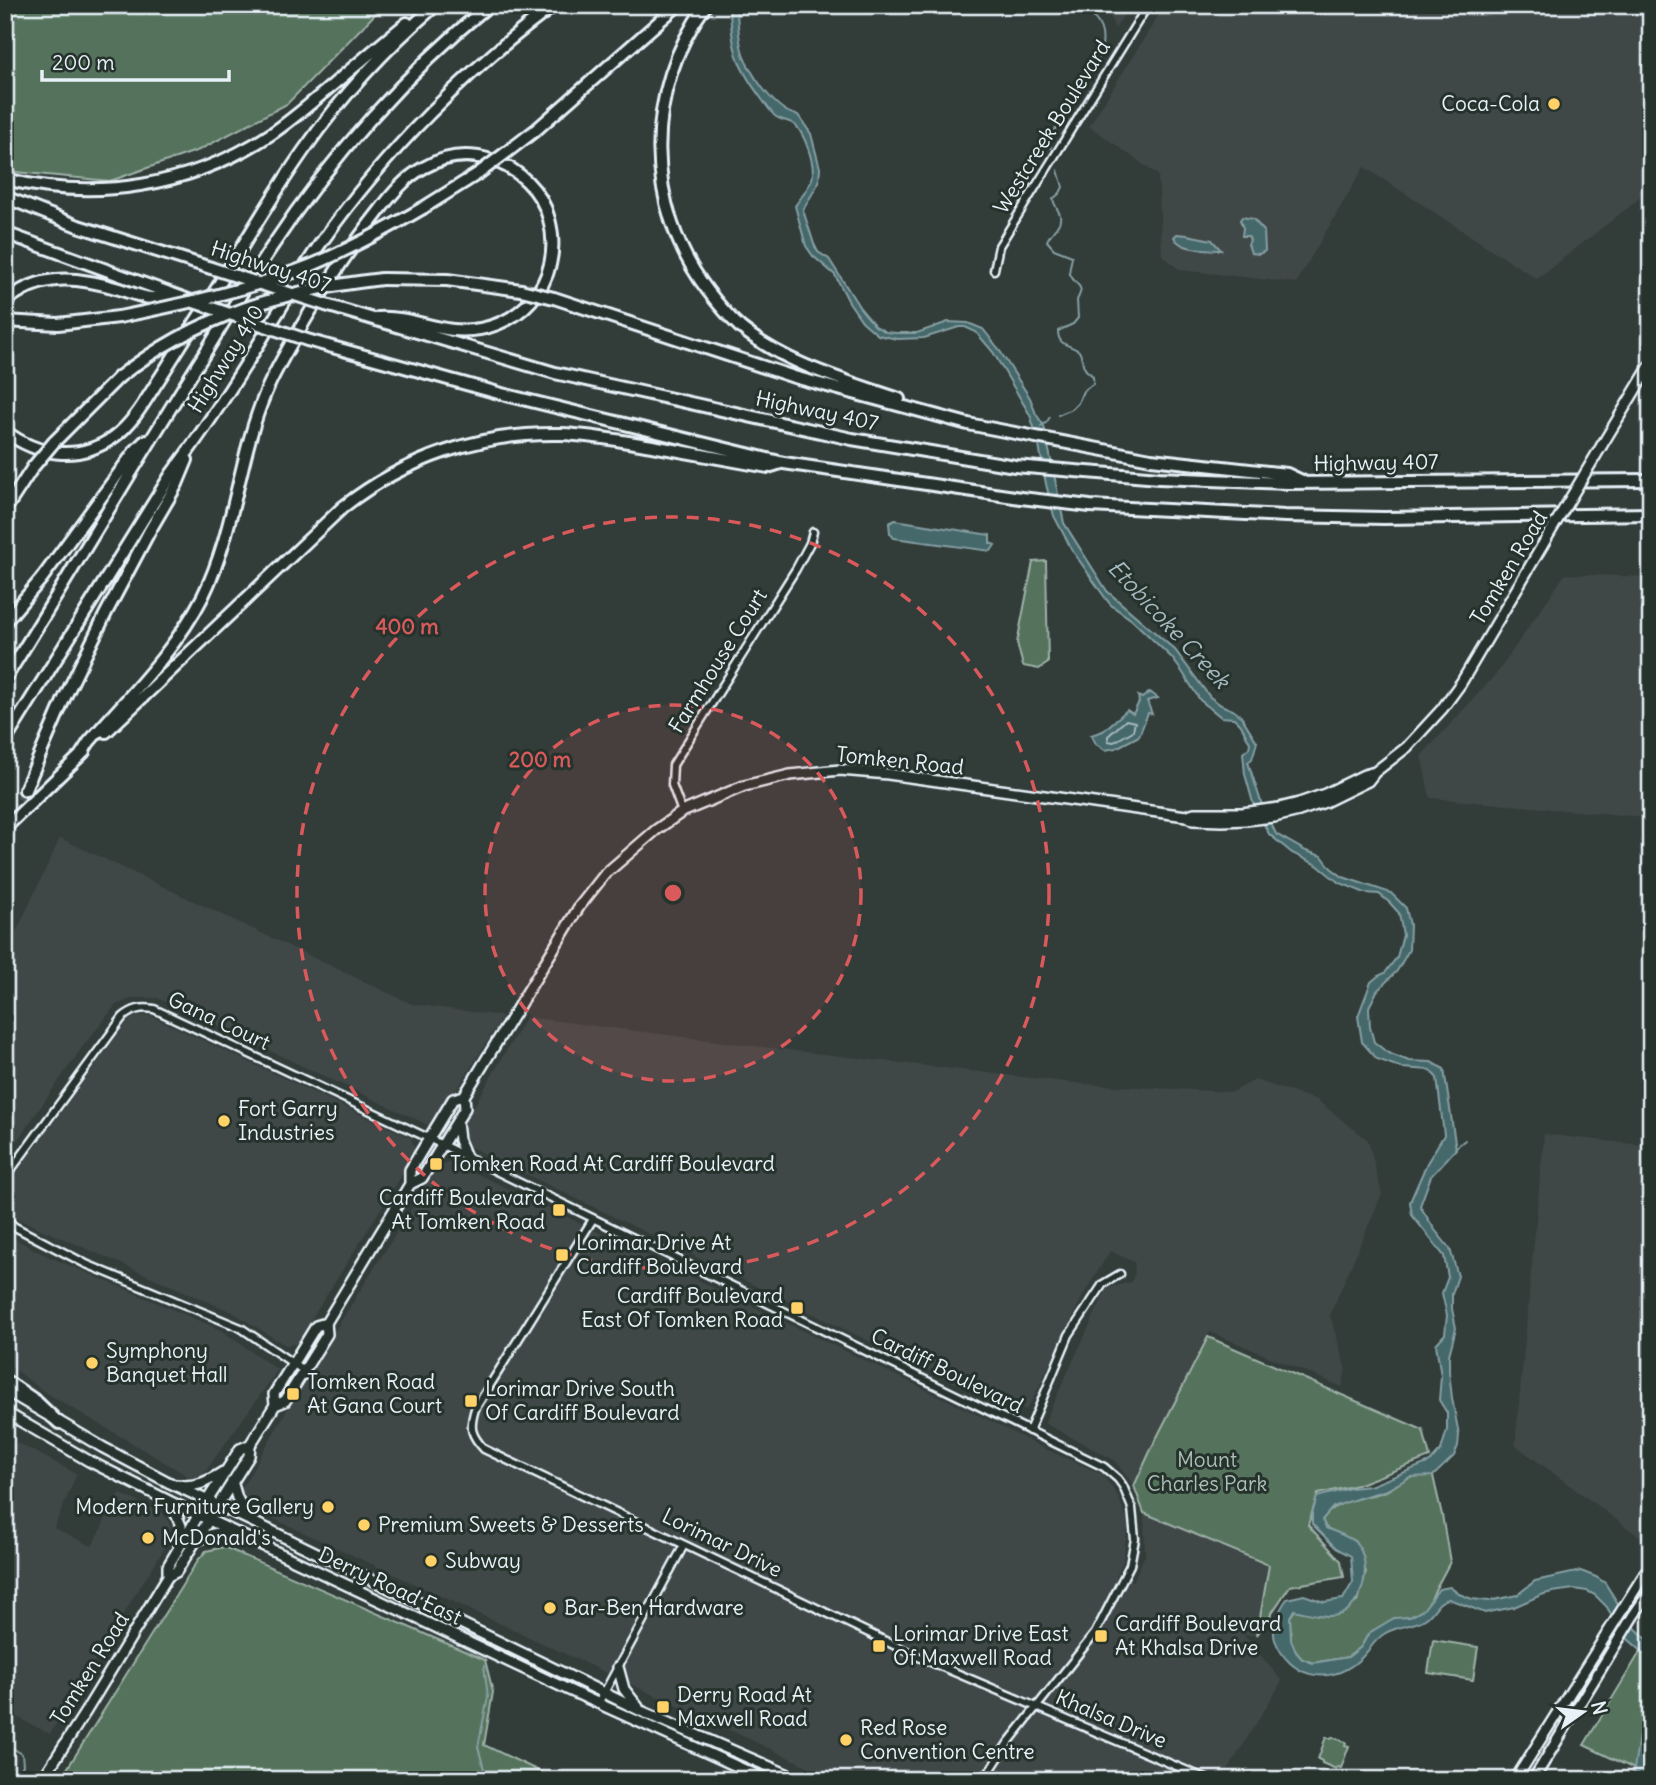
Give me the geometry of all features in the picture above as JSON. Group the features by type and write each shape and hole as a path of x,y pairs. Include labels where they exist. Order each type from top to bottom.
{"highway":[{"path":"5,179 72,190 103,190 149,184 211,166 253,145 295,117 428,5"},
{"path":"5,431 43,451 67,453 91,449 121,431 159,379 305,149 367,71 436,5"},
{"name":"Highway 410","path":"5,679 273,244 352,141 400,88 489,5"},
{"name":"Highway 410","path":"5,741 172,473 246,366 322,241 357,195 436,108 485,62 555,5"},
{"path":"6,321 58,324 118,317 206,298 278,277 354,246 480,173 547,121 678,5"},
{"path":"706,5 684,40 671,71 659,135 664,200 673,228 690,264 725,312 763,343 820,372 909,402 922,412"},
{"path":"80,756 173,643 202,597 221,552 253,430 270,384 340,264 392,195 421,169 457,156 481,158 505,165 534,189 549,218 552,253 545,280 534,298 520,312 493,325 453,330 392,317 370,318"},
{"name":"Highway 407","path":"5,197 78,226 326,305 555,373 852,439 1015,466 1159,478 1308,484 1651,480"},
{"path":"5,233 307,340 502,394 784,463 1021,498 1090,506 1206,513 1372,517 1651,514"},
{"path":"5,510 33,467 54,442 119,377 160,349 235,311 274,298 314,288 382,279 447,280 522,290 554,298 794,377 968,424 1151,459 1287,474 1308,484"},
{"path":"5,302 33,284 56,280 87,282 151,298 176,295"},
{"path":"5,622 43,578 135,450 157,429"},
{"path":"5,828 342,507 385,478 435,454 464,444 495,438 564,434 597,437 768,467 784,463"},
{"path":"25,790 64,699 106,613 177,484 194,444"},
{"path":"5,1380 36,1402 59,1423"}],"main road":[{"name":"Tomken Road","path":"42,1780 168,1576 169,1566 180,1545 216,1506 249,1456 250,1445 275,1405 285,1401 327,1334 326,1323 411,1184 422,1178 457,1122 465,1108 464,1096 579,907 605,874 656,830 682,813 744,786 790,775 840,770 888,774 1186,816 1194,813 1244,817 1281,811 1375,772 1407,747 1442,709 1461,683 1651,364"},
{"name":"Tomken Road","path":"411,1184 410,1170 453,1100 464,1096"},
{"path":"457,1122 459,1140 466,1157"},
{"name":"Tomken Road","path":"275,1405 274,1394 316,1326 326,1323"},
{"name":"Derry Road East","path":"5,1390 102,1447 216,1506 641,1711 800,1780"},
{"name":"Derry Road East","path":"5,1412 89,1461 231,1531 598,1704 767,1780"},
{"name":"Tomken Road","path":"168,1576 176,1572 197,1540 207,1501 227,1469 240,1449 250,1445"},
{"path":"170,1483 199,1485 227,1469"},
{"path":"232,1482 249,1520"},
{"path":"171,1502 181,1527 180,1545"},
{"path":"197,1540 231,1531"},
{"path":"1515,1780 1651,1564"},
{"path":"1533,1780 1651,1590"},
{"path":"618,1667 624,1689 641,1711"}],"street":[{"name":"Westcreek Boulevard","path":"994,270 999,246 1148,5"},
{"name":"Farmhouse Court","path":"682,813 672,785 673,765 796,569 813,532"},
{"name":"Gana Court","path":"5,1178 123,1017 132,1010 144,1007 154,1009 442,1145"},
{"name":"Cardiff Boulevard","path":"442,1145 1096,1463 1118,1479 1127,1493 1135,1530 1129,1565 1102,1623 999,1755 984,1780"},
{"path":"5,1218 15,1227 86,1264 241,1328 304,1371"},
{"name":"Lorimar Drive","path":"593,1219 475,1409 471,1427 473,1437 484,1449 684,1545 922,1658 1037,1706"},
{"path":"1029,1431 1069,1335 1103,1284 1120,1274"},
{"path":"598,1704 684,1545"},
{"name":"Khalsa Drive","path":"1037,1706 1209,1780"}],"shaded area":[{"path":"1101,5 1130,5 1115,29"},
{"path":"1165,5 1651,5 1651,187 1537,279 1364,167 1296,283 1180,270 1162,255 1158,175 1089,126"},
{"path":"1565,574 1651,577 1651,808 1643,817 1430,798 1421,756 1497,673"},
{"path":"60,838 412,1004 503,1016 458,1088 451,1093 428,1125 157,998 134,998 116,1005 84,1045 5,1158 5,956"},
{"path":"149,1015 411,1138 416,1153 296,1344 285,1345 232,1312 20,1220 6,1207 6,1187 129,1019"},
{"path":"526,1017 1084,1084 1232,1092 1255,1080 1317,1100 1368,1140 1382,1194 1330,1315 1346,1369 1342,1387 1210,1332 1134,1486 1114,1460 1044,1423 1107,1288 1131,1282 1135,1273 1134,1262 1110,1251 1083,1296 1026,1410 1001,1404 470,1147 463,1135 464,1123"},
{"path":"1544,1134 1651,1146 1649,1544 1515,1445"},
{"path":"451,1161 1102,1474 1117,1494 1128,1522 1123,1562 1116,1577 1133,1581 1145,1555 1144,1513 1270,1565 1257,1635 1244,1635 1282,1681 1225,1775 1234,1780 837,1780 246,1506 241,1489 315,1362 439,1165"},
{"path":"5,1233 41,1253 221,1330 278,1370 198,1482 43,1391 5,1362"},
{"path":"5,1439 77,1474 54,1528 92,1546 119,1493 163,1513 171,1526 169,1540 50,1734 5,1711"},
{"path":"5,1750 18,1758 7,1780 5,1780"}],"green space":[{"path":"5,5 384,5 287,104 199,150 110,181 5,171"},
{"path":"1046,561 1048,663 1039,669 1023,666 1017,643 1033,562"},
{"name":"Mount Charles Park","path":"1208,1337 1423,1430 1430,1457 1357,1485 1318,1494 1308,1525 1341,1561 1344,1577 1290,1586 1257,1635 1269,1565 1144,1513 1134,1486"},
{"path":"1433,1476 1450,1562 1424,1612 1394,1619 1369,1633 1361,1647 1348,1657 1313,1663 1302,1659 1291,1640 1290,1617 1295,1610 1337,1614 1358,1601 1366,1572 1354,1541 1326,1528 1322,1520 1343,1503 1386,1491 1410,1477"},
{"path":"224,1547 485,1660 493,1692 484,1745 558,1780 60,1780 198,1560 206,1551"},
{"path":"1651,1634 1651,1777 1584,1745"},
{"path":"1433,1640 1478,1647 1473,1680 1428,1673"},
{"path":"1326,1737 1346,1742 1345,1745 1349,1746 1341,1768 1336,1769 1318,1759"}],"water":[{"name":"Etobicoke Creek","path":"729,5 736,5 742,50 749,68 772,99 790,113 798,115 811,134 820,168 819,182 803,210 818,252 829,259 860,308 875,326 886,332 917,333 948,322 968,323 983,329 1030,398 1044,426 1064,523 1107,591 1175,650 1210,697 1241,716 1257,742 1252,759 1248,762 1261,802 1276,834 1306,851 1322,856 1331,868 1343,877 1391,893 1406,908 1410,925 1409,950 1397,971 1377,991 1369,1007 1370,1027 1374,1042 1388,1053 1409,1061 1431,1062 1444,1069 1456,1149 1431,1176 1420,1206 1450,1249 1458,1276 1452,1294 1456,1328 1449,1355 1449,1371 1459,1435 1458,1446 1454,1456 1433,1476 1410,1477 1387,1490 1333,1507 1322,1520 1326,1528 1352,1540 1361,1550 1365,1572 1363,1583 1354,1603 1347,1611 1338,1615 1322,1616 1294,1610 1290,1617 1291,1640 1296,1652 1302,1659 1313,1663 1348,1657 1361,1647 1369,1633 1394,1618 1410,1617 1423,1610 1439,1589 1450,1587 1472,1599 1489,1601 1517,1595 1535,1581 1581,1571 1605,1583 1631,1624 1651,1643 1651,1659 1621,1633 1607,1607 1595,1595 1574,1589 1552,1592 1514,1607 1485,1613 1449,1599 1445,1600 1425,1619 1384,1634 1358,1661 1334,1674 1310,1674 1290,1663 1281,1653 1274,1630 1287,1599 1304,1595 1324,1602 1343,1599 1353,1582 1351,1556 1336,1548 1312,1524 1317,1497 1350,1488 1370,1486 1430,1462 1441,1450 1447,1430 1447,1413 1439,1400 1441,1376 1436,1344 1445,1334 1447,1315 1442,1293 1448,1277 1444,1256 1412,1215 1410,1202 1427,1163 1444,1135 1437,1078 1430,1070 1402,1068 1377,1059 1362,1042 1358,1016 1371,982 1385,973 1397,957 1403,935 1399,913 1379,894 1365,893 1338,882 1317,865 1292,853 1269,834 1253,803 1245,774 1243,753 1250,743 1241,725 1234,718 1221,717 1200,700 1172,658 1132,620 1111,605 1072,550 1054,516 1030,415 993,352 976,332 959,327 924,338 897,339 878,335 862,321 835,275 813,256 806,246 795,206 812,179 809,150 799,129 793,123 773,114 742,68 734,42"},
{"path":"1242,217 1253,219 1264,231 1265,251 1259,254 1251,253 1248,236 1242,236"},
{"path":"1177,234 1212,240 1221,250 1182,245 1174,237"},
{"path":"895,520 990,535 990,543 995,545 991,551 894,538 890,533 889,523"},
{"path":"1150,692 1158,698 1147,701 1152,714 1148,713 1139,736 1116,748 1105,750 1096,744 1091,735 1103,731 1127,710 1133,714 1139,702 1138,696 1142,698"},
{"path":"1651,1711 1651,1736 1648,1743 1651,1776 1633,1776 1639,1736"}],"waterway":[{"path":"1051,148 1052,134 1098,62 1101,52 1101,28 1092,16 1077,5"},
{"path":"1058,170 1063,187 1053,199 1060,219 1047,241 1054,249 1072,256 1070,274 1081,291 1077,300 1078,318 1073,324 1058,331 1058,336 1062,342 1079,351 1084,367 1092,375 1093,384 1083,391 1072,409 1058,415"},
{"path":"1041,426 1050,417"},
{"path":"1455,1148 1465,1140"},
{"path":"484,1666 488,1697 478,1747 487,1780"},
{"path":"5,1743 22,1754 23,1765 15,1780"}],"tunnel":[{"path":"5,842 25,790"}],"place":[{"name":"Coca-Cola","path":"1554,104"},
{"name":"Fort Garry Industries","path":"224,1121"},
{"name":"Tomken Road At Cardiff Boulevard","path":"436,1164"},
{"name":"Cardiff Boulevard At Tomken Road","path":"559,1210"},
{"name":"Lorimar Drive At Cardiff Boulevard","path":"562,1255"},
{"name":"Cardiff Boulevard East Of Tomken Road","path":"797,1308"},
{"name":"Symphony Banquet Hall","path":"92,1363"},
{"name":"Tomken Road At Gana Court","path":"293,1394"},
{"name":"Lorimar Drive South Of Cardiff Boulevard","path":"471,1401"},
{"name":"Modern Furniture Gallery","path":"328,1507"},
{"name":"Premium Sweets & Desserts","path":"364,1525"},
{"name":"McDonald's","path":"148,1538"},
{"name":"Subway","path":"431,1561"},
{"name":"Bar-Ben Hardware","path":"550,1608"},
{"name":"Cardiff Boulevard At Khalsa Drive","path":"1101,1636"},
{"name":"Lorimar Drive East Of Maxwell Road","path":"879,1646"},
{"name":"Derry Road At Maxwell Road","path":"663,1707"},
{"name":"Red Rose Convention Centre","path":"846,1740"}]}
